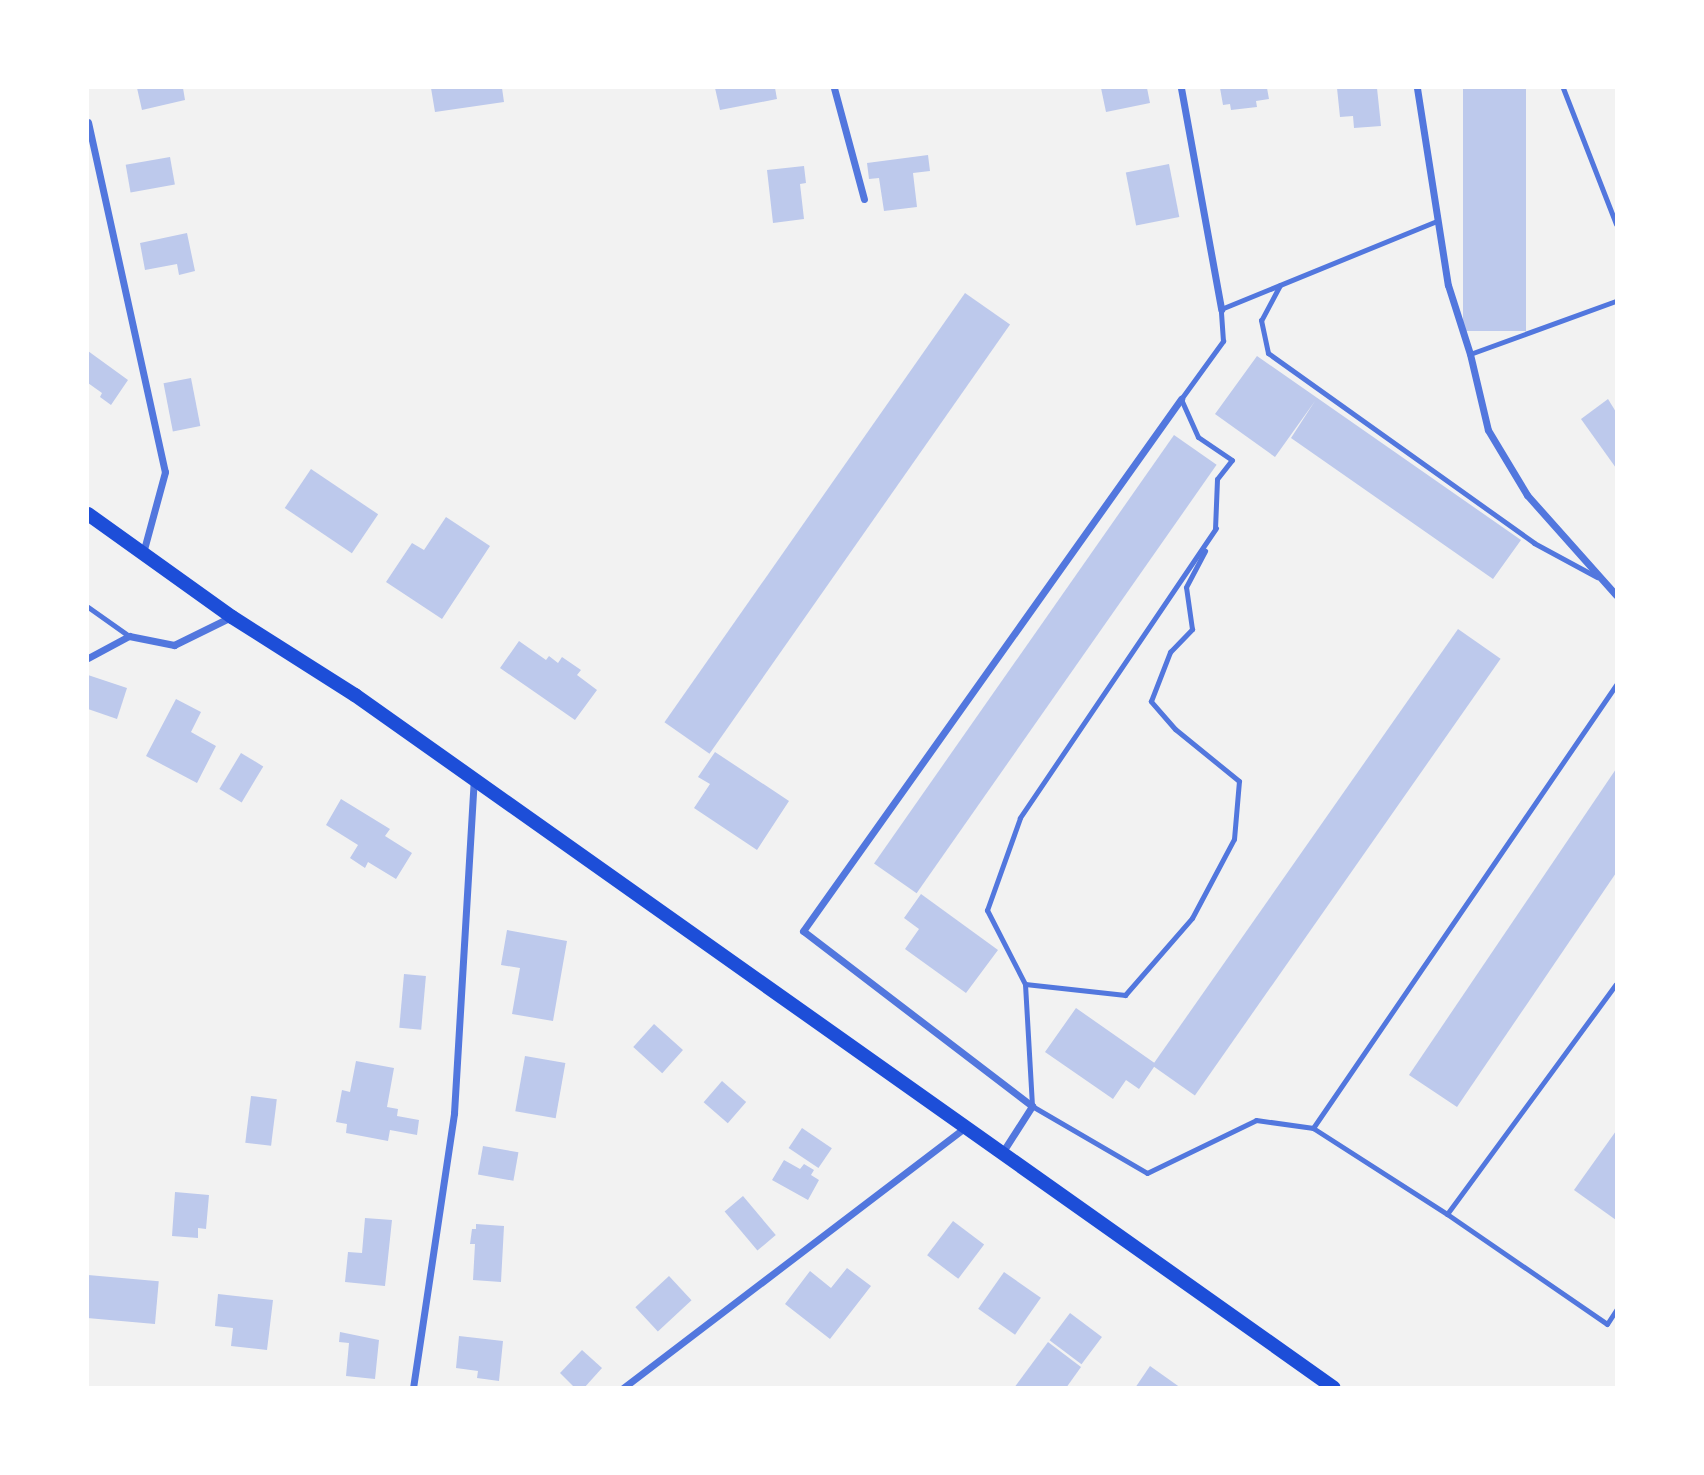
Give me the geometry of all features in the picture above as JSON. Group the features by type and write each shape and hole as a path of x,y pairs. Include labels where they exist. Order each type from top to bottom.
{"main road":[{"path":"88,514 232,617 355,695 1334,1388"}],"street":[{"path":"834,88 864,199"},
{"path":"1181,88 1221,309"},
{"path":"1417,88 1448,285 1470,354 1488,430 1527,495 1597,577 1616,595"},
{"path":"88,122 165,472 143,552"},
{"path":"1002,1153 1032,1106 803,931 1181,399"},
{"path":"88,658 129,636 174,645 232,617"},
{"path":"412,1388 454,1113 474,779"},
{"path":"623,1388 965,1127"}],"lane":[{"path":"1563,88 1616,224"},
{"path":"1025,984 1125,995 1192,918 1234,839 1239,781 1175,729 1151,701 1170,652 1192,629 1186,587 1216,528 1217,479 1232,460 1198,437 1181,399 1223,341 1221,309 1437,221"},
{"path":"1280,285 1261,320 1268,354 1534,543 1597,577"},
{"path":"1470,354 1616,301"},
{"path":"1216,528 1020,818 987,910 1025,984 1032,1106 1147,1173 1256,1120 1313,1128 1447,1214 1607,1324 1616,1310"},
{"path":"88,607 129,636"},
{"path":"1313,1128 1616,685"},
{"path":"1447,1214 1616,984"}],"building":[{"path":"137,88 183,88 185,100 142,110"},
{"path":"431,88 502,88 504,102 435,112"},
{"path":"715,88 775,88 777,99 720,110"},
{"path":"1101,88 1147,88 1150,103 1106,112"},
{"path":"1220,88 1267,88 1269,99 1256,101 1257,107 1231,110 1230,104 1223,105"},
{"path":"1337,88 1377,88 1381,126 1354,128 1353,116 1340,117"},
{"path":"1463,88 1526,88 1526,331 1463,331"},
{"path":"928,155 930,171 913,173 917,207 884,211 879,178 869,179 867,163"},
{"path":"170,157 175,185 131,192 126,165"},
{"path":"1169,164 1179,217 1136,225 1126,172"},
{"path":"804,166 806,183 800,184 804,219 773,223 767,170"},
{"path":"187,233 195,271 179,275 177,264 145,270 140,243"},
{"path":"965,293 1010,325 709,754 664,722"},
{"path":"88,351 128,380 111,405 100,397 102,393 88,383"},
{"path":"1257,356 1521,540 1493,579 1291,438 1315,401 1275,457 1215,414"},
{"path":"191,378 200,426 173,431 164,383"},
{"path":"1608,399 1616,412 1616,468 1581,419"},
{"path":"1174,435 1217,465 917,893 874,863"},
{"path":"311,469 378,514 352,553 285,508"},
{"path":"446,517 490,546 442,619 386,582 412,543 424,550"},
{"path":"1458,629 1501,659 1195,1095 1152,1066"},
{"path":"519,641 546,660 549,656 558,663 562,657 581,670 577,675 597,690 575,720 500,668"},
{"path":"88,675 127,688 117,719 88,709"},
{"path":"176,699 201,712 191,732 216,746 197,783 146,756"},
{"path":"715,752 789,801 757,850 694,808 710,784 698,777"},
{"path":"241,753 263,766 242,802 219,789"},
{"path":"1616,769 1616,873 1457,1107 1409,1075"},
{"path":"341,799 390,829 385,836 412,853 396,879 368,862 365,868 350,858 358,845 326,825"},
{"path":"921,894 998,950 966,993 905,949 919,929 904,918"},
{"path":"507,930 567,941 553,1021 512,1014 520,968 501,965"},
{"path":"404,974 426,976 421,1030 399,1028"},
{"path":"1076,1008 1156,1064 1139,1089 1126,1080 1113,1099 1045,1052"},
{"path":"654,1024 683,1050 662,1073 633,1047"},
{"path":"525,1056 565,1063 556,1118 515,1111"},
{"path":"356,1061 394,1068 387,1107 398,1109 397,1116 419,1120 417,1135 390,1130 388,1141 346,1133 347,1124 336,1122 342,1090 350,1092"},
{"path":"722,1081 746,1102 728,1123 704,1102"},
{"path":"251,1096 277,1099 271,1146 245,1143"},
{"path":"802,1128 832,1148 818,1168 789,1148"},
{"path":"1616,1131 1616,1220 1574,1190"},
{"path":"483,1146 518,1152 513,1181 478,1175"},
{"path":"784,1160 800,1169 804,1164 814,1170 811,1175 819,1180 808,1200 772,1180"},
{"path":"175,1192 209,1195 206,1229 198,1228 198,1238 172,1236"},
{"path":"743,1196 776,1235 757,1250 725,1211"},
{"path":"365,1218 392,1220 385,1286 345,1282 348,1252 362,1253"},
{"path":"953,1221 984,1244 958,1279 927,1255"},
{"path":"476,1224 504,1226 501,1282 473,1280 475,1244 470,1244 472,1229 476,1229"},
{"path":"847,1268 871,1286 830,1339 785,1304 810,1271 831,1288"},
{"path":"1004,1272 1041,1298 1015,1335 978,1309"},
{"path":"88,1275 159,1281 155,1324 88,1318"},
{"path":"669,1276 692,1300 658,1332 635,1307"},
{"path":"218,1294 273,1300 267,1350 231,1346 233,1328 215,1326"},
{"path":"1070,1313 1102,1337 1081,1364 1050,1340"},
{"path":"340,1332 379,1340 375,1379 346,1376 349,1343 339,1342"},
{"path":"459,1336 503,1341 499,1381 477,1378 478,1371 456,1368"},
{"path":"1048,1342 1081,1367 1066,1388 1014,1388"},
{"path":"582,1350 602,1368 584,1388 575,1388 560,1373"},
{"path":"1150,1366 1181,1388 1135,1388"}]}
